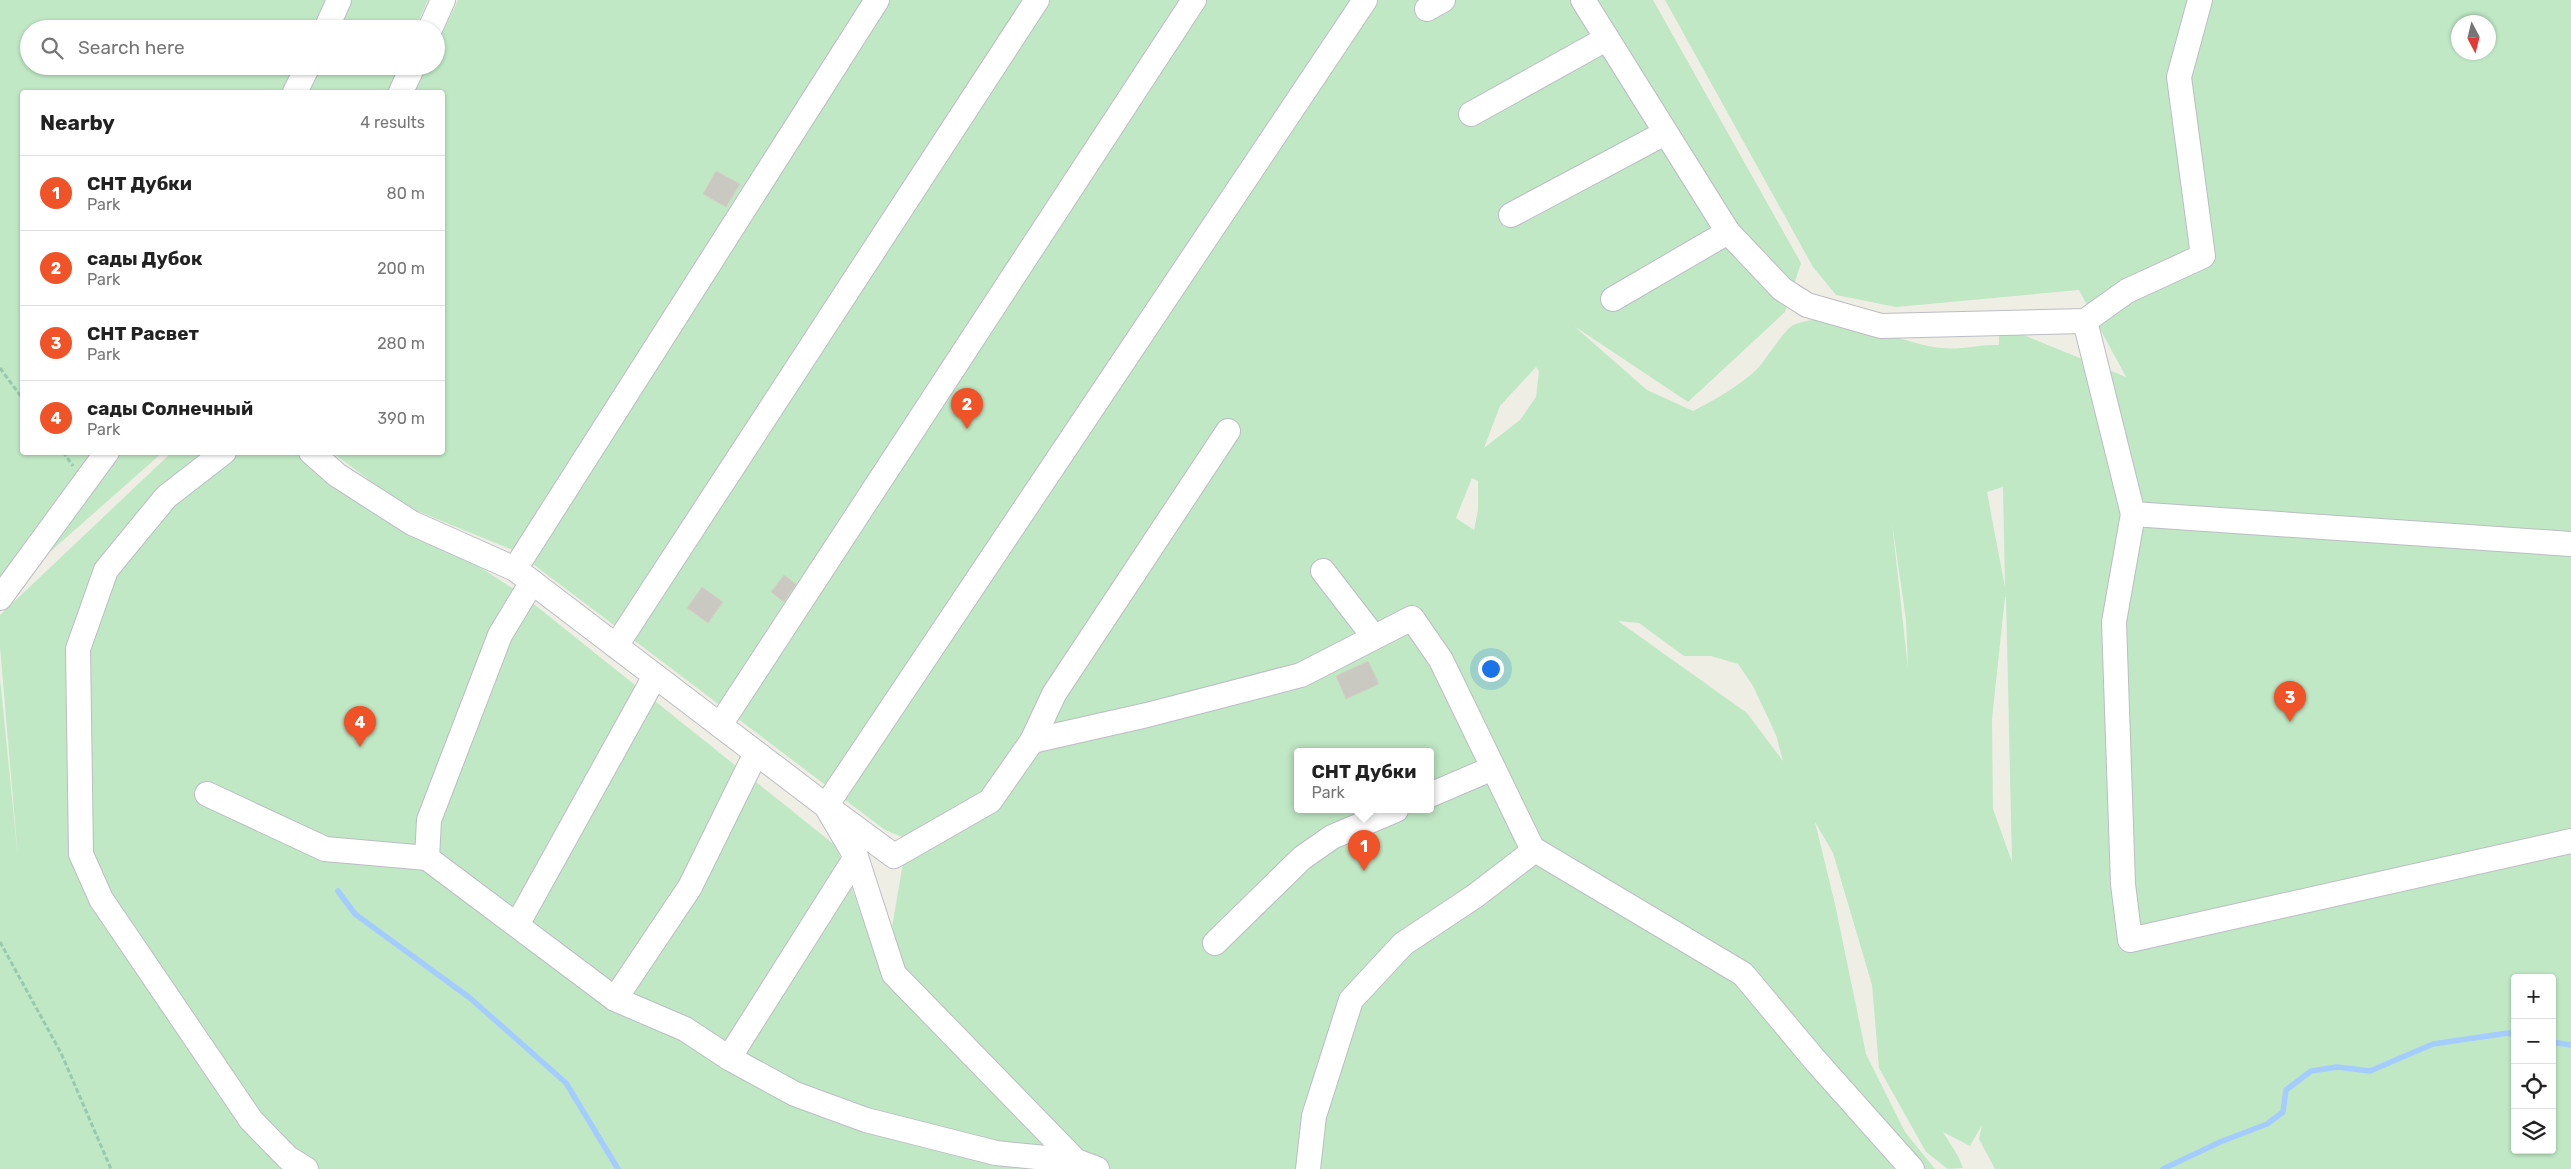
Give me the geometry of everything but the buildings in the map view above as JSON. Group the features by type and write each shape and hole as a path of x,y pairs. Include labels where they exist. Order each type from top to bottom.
{"street":[{"path":"330,20 338,0"},
{"path":"434,20 443,0"},
{"path":"427,858 429,820 524,575 877,0"},
{"path":"616,646 1037,0"},
{"path":"720,726 1194,0"},
{"path":"826,806 1366,0"},
{"path":"1583,0 1728,232 1782,289 1807,305 1881,326 2085,321 2127,291 2203,256 2179,78 2200,0"},
{"path":"1470,114 1606,39"},
{"path":"295,90 303,75"},
{"path":"402,90 409,75"},
{"path":"1511,215 1665,133"},
{"path":"1612,299 1728,232"},
{"path":"2085,321 2132,514 2114,622 2123,884 2130,940 2571,841"},
{"path":"314,455 337,475 412,523 524,575 720,726 894,856 990,801 1032,741 1054,694 1228,430"},
{"path":"0,598 105,455"},
{"path":"220,455 166,497 106,570 78,649 81,854 101,899 251,1120 288,1158 306,1169"},
{"path":"2132,514 2571,544"},
{"path":"1323,572 1374,637"},
{"path":"1032,741 1146,715 1301,675 1412,618 1440,660 1534,852"},
{"path":"517,925 655,676"},
{"path":"615,999 690,887 756,753"},
{"path":"1434,793 1493,768"},
{"path":"207,794 325,849 427,858 615,999 685,1029 728,1058 795,1094 866,1120 996,1153 1087,1165"},
{"path":"826,806 856,857 894,974 1087,1165"},
{"path":"1215,943 1302,858 1332,837 1389,813"},
{"path":"1308,1169 1314,1116 1351,1000 1403,944 1476,896 1535,850 1743,974 1814,1059 1912,1169"},
{"path":"728,1058 856,857"}],"path":[{"path":"0,368 20,395"},
{"path":"0,942 61,1053 111,1169"}],"green space":[{"path":"0,0 428,0 419,20 20,20 20,75 396,75 390,90 20,90 20,455 160,455 0,596"},
{"path":"458,0 1653,0 1801,263 1785,312 1688,402 1574,326 1647,390 1693,411 1734,387 1757,369 1789,328 1810,320 1847,323 1924,345 1942,348 1999,345 1999,325 2126,377 2079,290 1896,307 1836,295 1813,267 1665,0 2571,0 2571,1169 1995,1169 1979,1139 1982,1125 1970,1146 1943,1132 1963,1168 1948,1169 1926,1152 1879,1068 1872,985 1833,853 1815,822 1835,904 1866,1054 1905,1132 1935,1169 0,1169 0,678 18,858 0,647 0,615 169,455 304,455 520,593 836,846 884,975 907,839 885,830 517,552 403,505 336,455 445,455 445,90 415,90 422,75 445,75 445,27","holes":["1536,367 1539,371 1536,397 1520,420 1484,448 1500,406","1472,478 1478,481 1478,510 1474,530 1456,518","2003,487 2005,587 1987,492","1892,522 1906,620 1908,669","2006,597 2012,862 1993,809 1992,719","1618,621 1639,623 1684,656 1711,656 1738,664 1753,686 1776,735 1783,761 1747,713"]}],"waterway":[{"path":"338,891 355,914 470,998 566,1083 618,1169"},
{"path":"2163,1169 2220,1142 2267,1124 2283,1112 2286,1090 2311,1071 2337,1067 2370,1071 2433,1044 2511,1034"},
{"path":"2556,1043 2571,1045"}],"place":[{"name":"сады Дубок","path":"967,429"},
{"name":"СНТ Расвет","path":"2290,722"},
{"name":"сады Солнечный","path":"360,747"},
{"name":"СНТ Дубки","path":"1364,871"}]}
